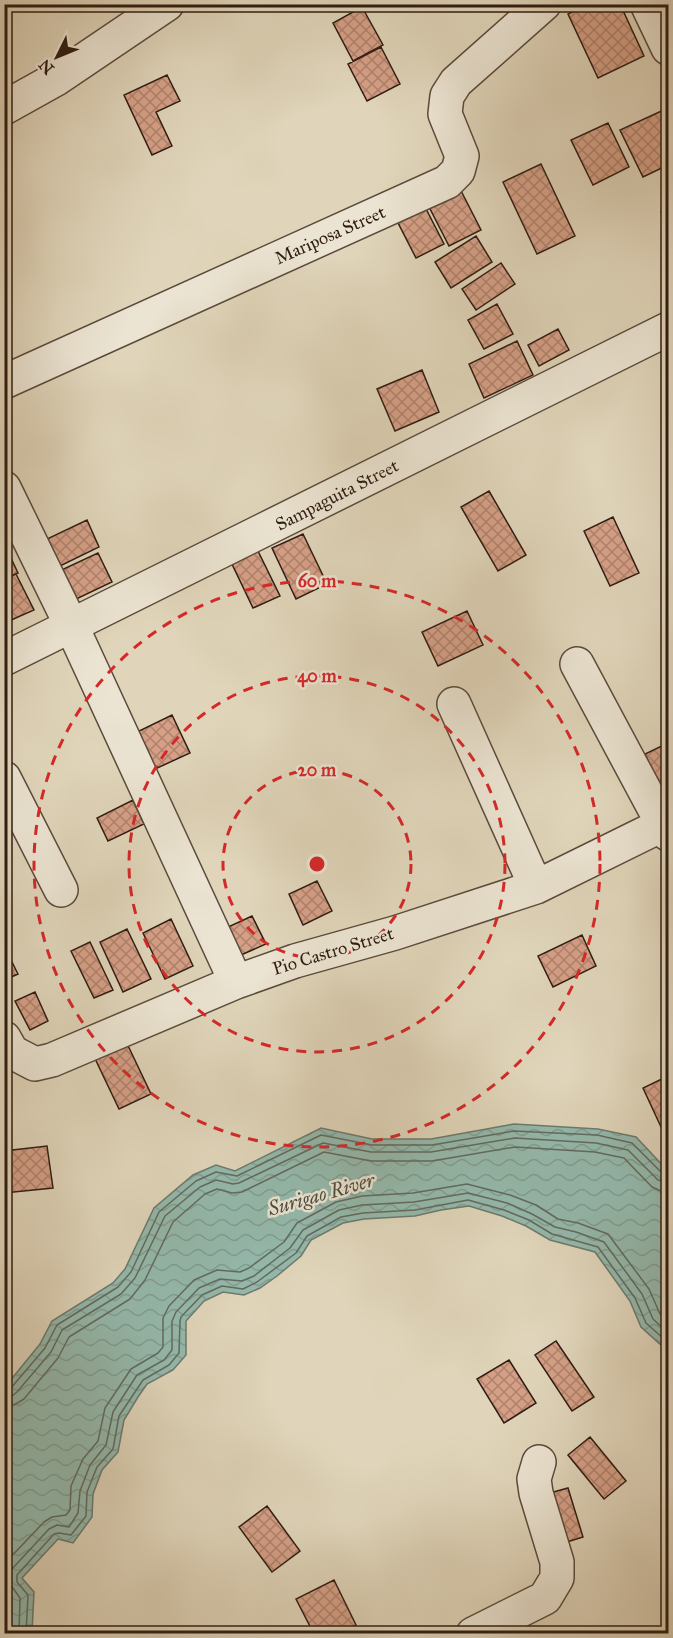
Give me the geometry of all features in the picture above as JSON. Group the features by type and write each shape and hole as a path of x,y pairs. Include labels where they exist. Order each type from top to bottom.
{"street":[{"path":"4,108 56,79 167,4"},
{"name":"Mariposa Street","path":"4,382 447,182 458,171 462,156 445,114 447,96 456,82 544,4"},
{"path":"647,4 669,48"},
{"name":"Sampaguita Street","path":"4,659 669,329"},
{"path":"4,488 13,523 72,627 236,982"},
{"path":"577,664 667,826"},
{"path":"454,704 536,887"},
{"path":"4,778 61,890"},
{"name":"Pio Castro Street","path":"4,1038 12,1053 35,1064 52,1060 236,982 295,961 395,933 536,887 667,826"},
{"path":"484,1631 545,1598 557,1578 557,1562 536,1493 534,1479 539,1462"}],"water":[{"name":"Surigao River","path":"514,1124 598,1129 636,1137 668,1171 668,1348 661,1345 641,1327 630,1301 595,1252 550,1240 502,1216 469,1206 415,1216 364,1219 343,1223 311,1240 301,1256 260,1288 244,1295 223,1292 204,1301 186,1321 186,1355 173,1370 147,1384 124,1420 118,1452 102,1470 93,1494 92,1517 73,1543 58,1539 22,1578 34,1592 32,1633 5,1633 5,1387 40,1344 52,1321 113,1283 125,1269 154,1208 193,1175 216,1165 235,1171 321,1128 372,1139 431,1139"}],"building":[{"path":"588,4 620,4 644,56 598,78 568,14"},
{"path":"362,7 383,45 353,61 333,23"},
{"path":"381,47 400,84 367,101 348,64"},
{"path":"167,75 180,101 156,112 172,146 152,155 124,95"},
{"path":"668,108 668,165 643,177 620,130"},
{"path":"608,123 629,167 593,185 571,140"},
{"path":"541,164 575,236 537,254 503,182"},
{"path":"456,181 481,230 449,246 424,197"},
{"path":"422,201 444,244 416,258 394,215"},
{"path":"668,208 668,227 661,212"},
{"path":"476,236 492,262 451,288 435,262"},
{"path":"501,263 515,284 476,310 462,289"},
{"path":"497,304 513,334 484,349 468,320"},
{"path":"558,329 569,350 539,366 528,345"},
{"path":"517,341 533,375 484,398 469,364"},
{"path":"422,370 439,412 395,431 377,389"},
{"path":"489,491 526,555 498,571 461,507"},
{"path":"613,517 639,573 610,586 584,531"},
{"path":"87,520 99,547 60,566 47,539"},
{"path":"303,534 327,584 296,599 272,548"},
{"path":"4,543 18,573 4,579"},
{"path":"257,549 280,596 253,608 231,562"},
{"path":"98,553 112,582 72,601 57,572"},
{"path":"16,574 34,610 9,621 4,612 4,579"},
{"path":"467,611 483,645 438,666 422,632"},
{"path":"172,715 190,753 155,769 137,732"},
{"path":"668,743 668,788 662,791 645,754"},
{"path":"133,800 144,824 108,841 97,818"},
{"path":"317,881 332,911 303,925 289,894"},
{"path":"252,916 266,944 241,955 228,927"},
{"path":"171,919 193,966 165,979 143,933"},
{"path":"127,929 151,979 123,992 100,942"},
{"path":"582,935 596,966 553,987 538,956"},
{"path":"90,942 113,990 94,998 71,951"},
{"path":"4,946 18,974 4,980"},
{"path":"35,992 48,1021 30,1030 15,1001"},
{"path":"122,1033 151,1094 119,1109 90,1048"},
{"path":"668,1076 668,1142 643,1088"},
{"path":"47,1146 53,1188 4,1193 4,1151"},
{"path":"556,1341 594,1397 572,1411 535,1355"},
{"path":"509,1360 536,1403 504,1423 477,1379"},
{"path":"590,1437 626,1481 604,1499 568,1455"},
{"path":"568,1488 583,1537 554,1546 539,1496"},
{"path":"267,1506 300,1551 272,1572 239,1527"},
{"path":"334,1580 356,1625 339,1634 314,1634 296,1599"}]}
